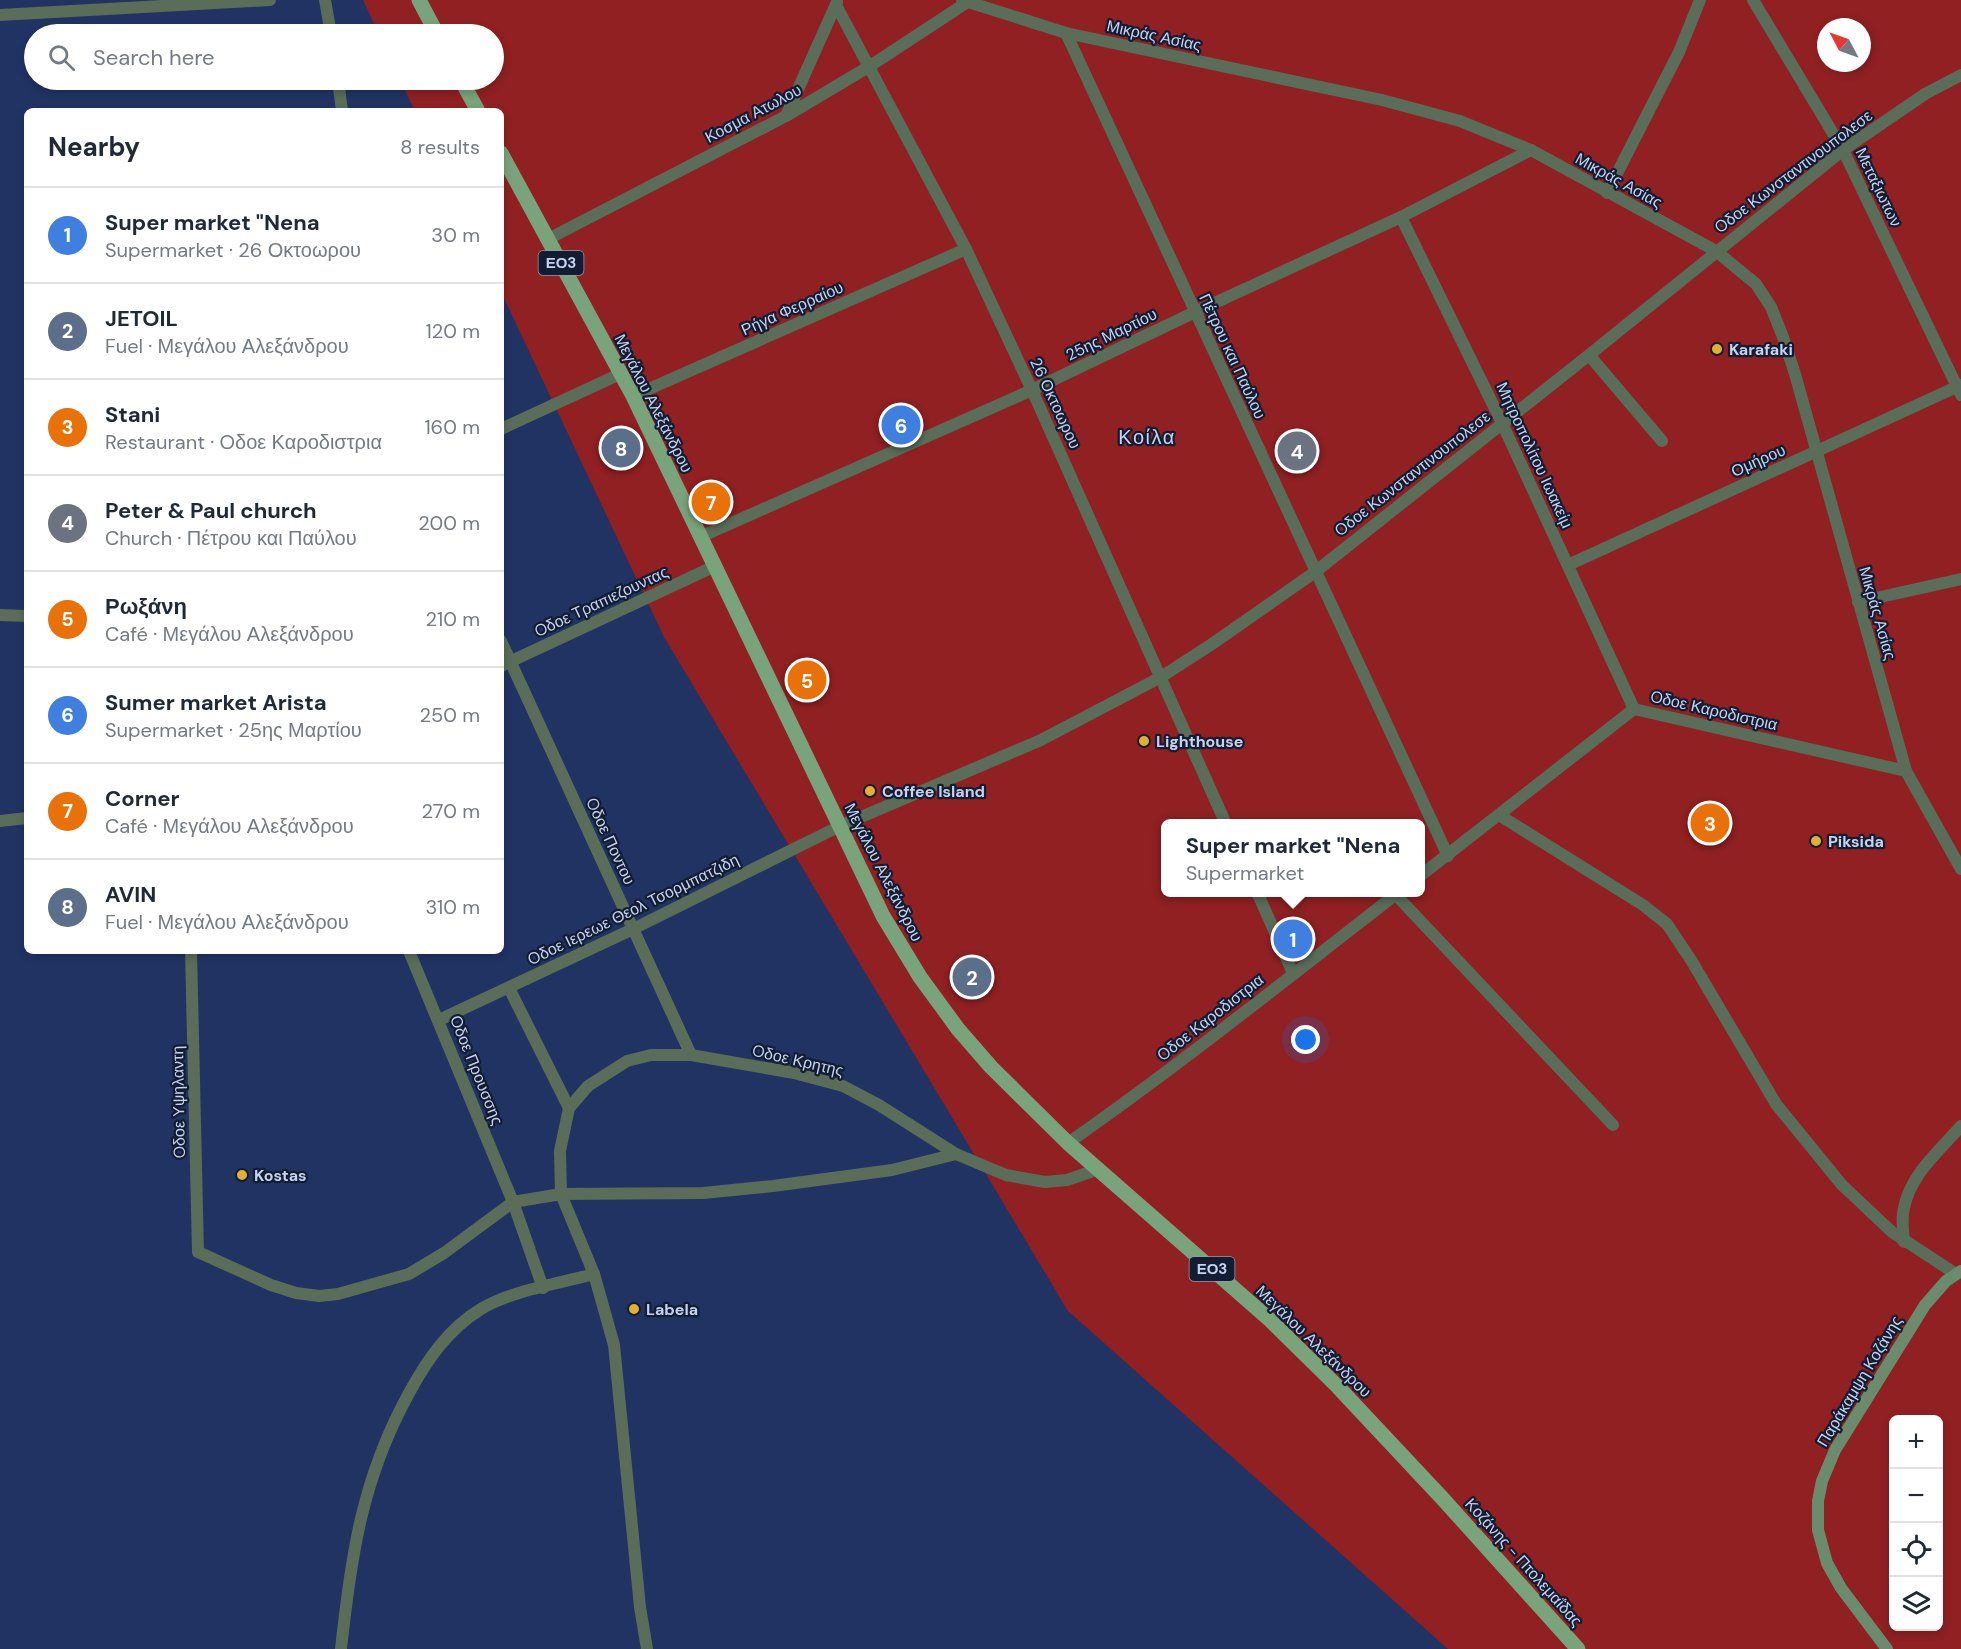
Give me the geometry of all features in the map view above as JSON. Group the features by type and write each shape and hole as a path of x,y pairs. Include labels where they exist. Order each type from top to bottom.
{"main road":[{"path":"419,0 432,24"},
{"path":"467,90 476,108"},
{"name":"Μεγάλου Αλεξάνδρου","path":"504,162 633,396 883,916 920,977 958,1029 991,1068 1068,1143 1269,1319 1443,1498"},
{"name":"Παράκαμψη Κοζάνης","path":"1887,1649 1841,1588 1827,1563 1818,1530 1818,1501 1822,1481 1835,1450 1870,1391 1924,1305 1935,1292 1959,1273"},
{"name":"Κοζάνης - Πτολεμαΐδας","path":"1443,1498 1578,1649"}],"street":[{"path":"0,15 270,0"},
{"path":"325,0 329,24"},
{"path":"1606,193 1679,52 1700,0"},
{"name":"Μεταξιωτων","path":"1753,0 1765,16 1843,150 1960,389"},
{"name":"Μικράς Ασίας","path":"964,1 1066,33 1382,100 1460,120 1531,150 1606,193 1716,251 1756,284 1771,308 1789,356 1906,771"},
{"name":"Κοσμα Ατωλου","path":"548,239 786,116 870,66 964,1"},
{"path":"786,116 837,3"},
{"name":"26 Οκτοωρου","path":"837,3 966,249 1032,390 1224,819"},
{"name":"Πέτρου και Παύλου","path":"1066,33 1448,855"},
{"name":"Oδοε Κωνσταντινουπολεσε","path":"840,826 1041,740 1161,677 1212,644 1315,572 1843,150 1925,93 1961,75"},
{"path":"339,90 342,108"},
{"name":"25ης Μαρτίου","path":"700,537 1032,390 1401,217 1531,150"},
{"name":"Μητροπολίτου Ιωακείμ","path":"1401,217 1502,423 1634,709"},
{"name":"Ρήγα Φερραίου","path":"633,396 966,249"},
{"path":"1589,355 1662,441"},
{"path":"504,428 621,374"},
{"name":"Ομήρου","path":"1568,565 1960,389"},
{"name":"Oδοε Τραπιεζουντας","path":"506,663 715,566"},
{"path":"1858,602 1961,579"},
{"path":"0,615 24,616"},
{"name":"Oδοε Ποντου","path":"506,663 691,1054"},
{"name":"Oδοε Καροδιστρια","path":"1425,872 1634,709 1906,771"},
{"path":"1906,771 1959,861"},
{"path":"1498,815 1643,906 1667,924 1691,960 1776,1104 1842,1185 1904,1242 1959,1273"},
{"path":"0,821 24,818"},
{"name":"Oδοε Ιερεωε Θεολ Τσορμπατζιδη","path":"439,1020 633,929 840,826"},
{"path":"1259,897 1293,973"},
{"name":"Oδοε Καροδιστρια","path":"1068,1143 1181,1061 1394,897"},
{"path":"1401,897 1613,1125"},
{"name":"Oδοε Υψηλαντη","path":"191,954 198,1252 272,1285 296,1293 319,1296 338,1294 409,1274 444,1253 513,1202"},
{"name":"Oδοε Προυσσης","path":"410,954 513,1202 543,1288"},
{"path":"509,988 569,1108"},
{"name":"Oδοε Κρητης","path":"561,1194 560,1152 569,1108 588,1086 627,1061 651,1055 691,1054 794,1073 843,1086 879,1105 956,1154 1006,1175 1045,1182 1067,1180 1099,1169"},
{"path":"1904,1242 1903,1211 1914,1180 1961,1126"},
{"path":"513,1202 561,1194 703,1193 762,1187 892,1170 956,1154"},
{"path":"561,1194 594,1274 614,1346 640,1607 647,1649"},
{"path":"341,1649 350,1573 372,1476 387,1435 422,1368 463,1321 483,1307 509,1296 594,1274"}],"shaded area":[{"path":"363,0 1961,0 1961,1649 1448,1649 1068,1311 664,637 504,298 504,108 414,108 405,90 504,90 504,24 374,24"}],"place":[{"name":"Karafaki","path":"1717,349"},
{"name":"Sumer market Arista","path":"901,425"},
{"name":"AVIN","path":"621,448"},
{"name":"Peter & Paul church","path":"1297,451"},
{"name":"Corner","path":"711,502"},
{"name":"Ρωξάνη","path":"807,680"},
{"name":"Lighthouse","path":"1144,741"},
{"name":"Coffee Island","path":"870,791"},
{"name":"Stani","path":"1710,823"},
{"name":"Piksida","path":"1816,841"},
{"name":"Super market \"Nena","path":"1293,939"},
{"name":"JETOIL","path":"972,977"},
{"name":"Kostas","path":"242,1175"},
{"name":"Labela","path":"634,1309"}],"district":[{"name":"Κοίλα","path":"1147,437"}]}
